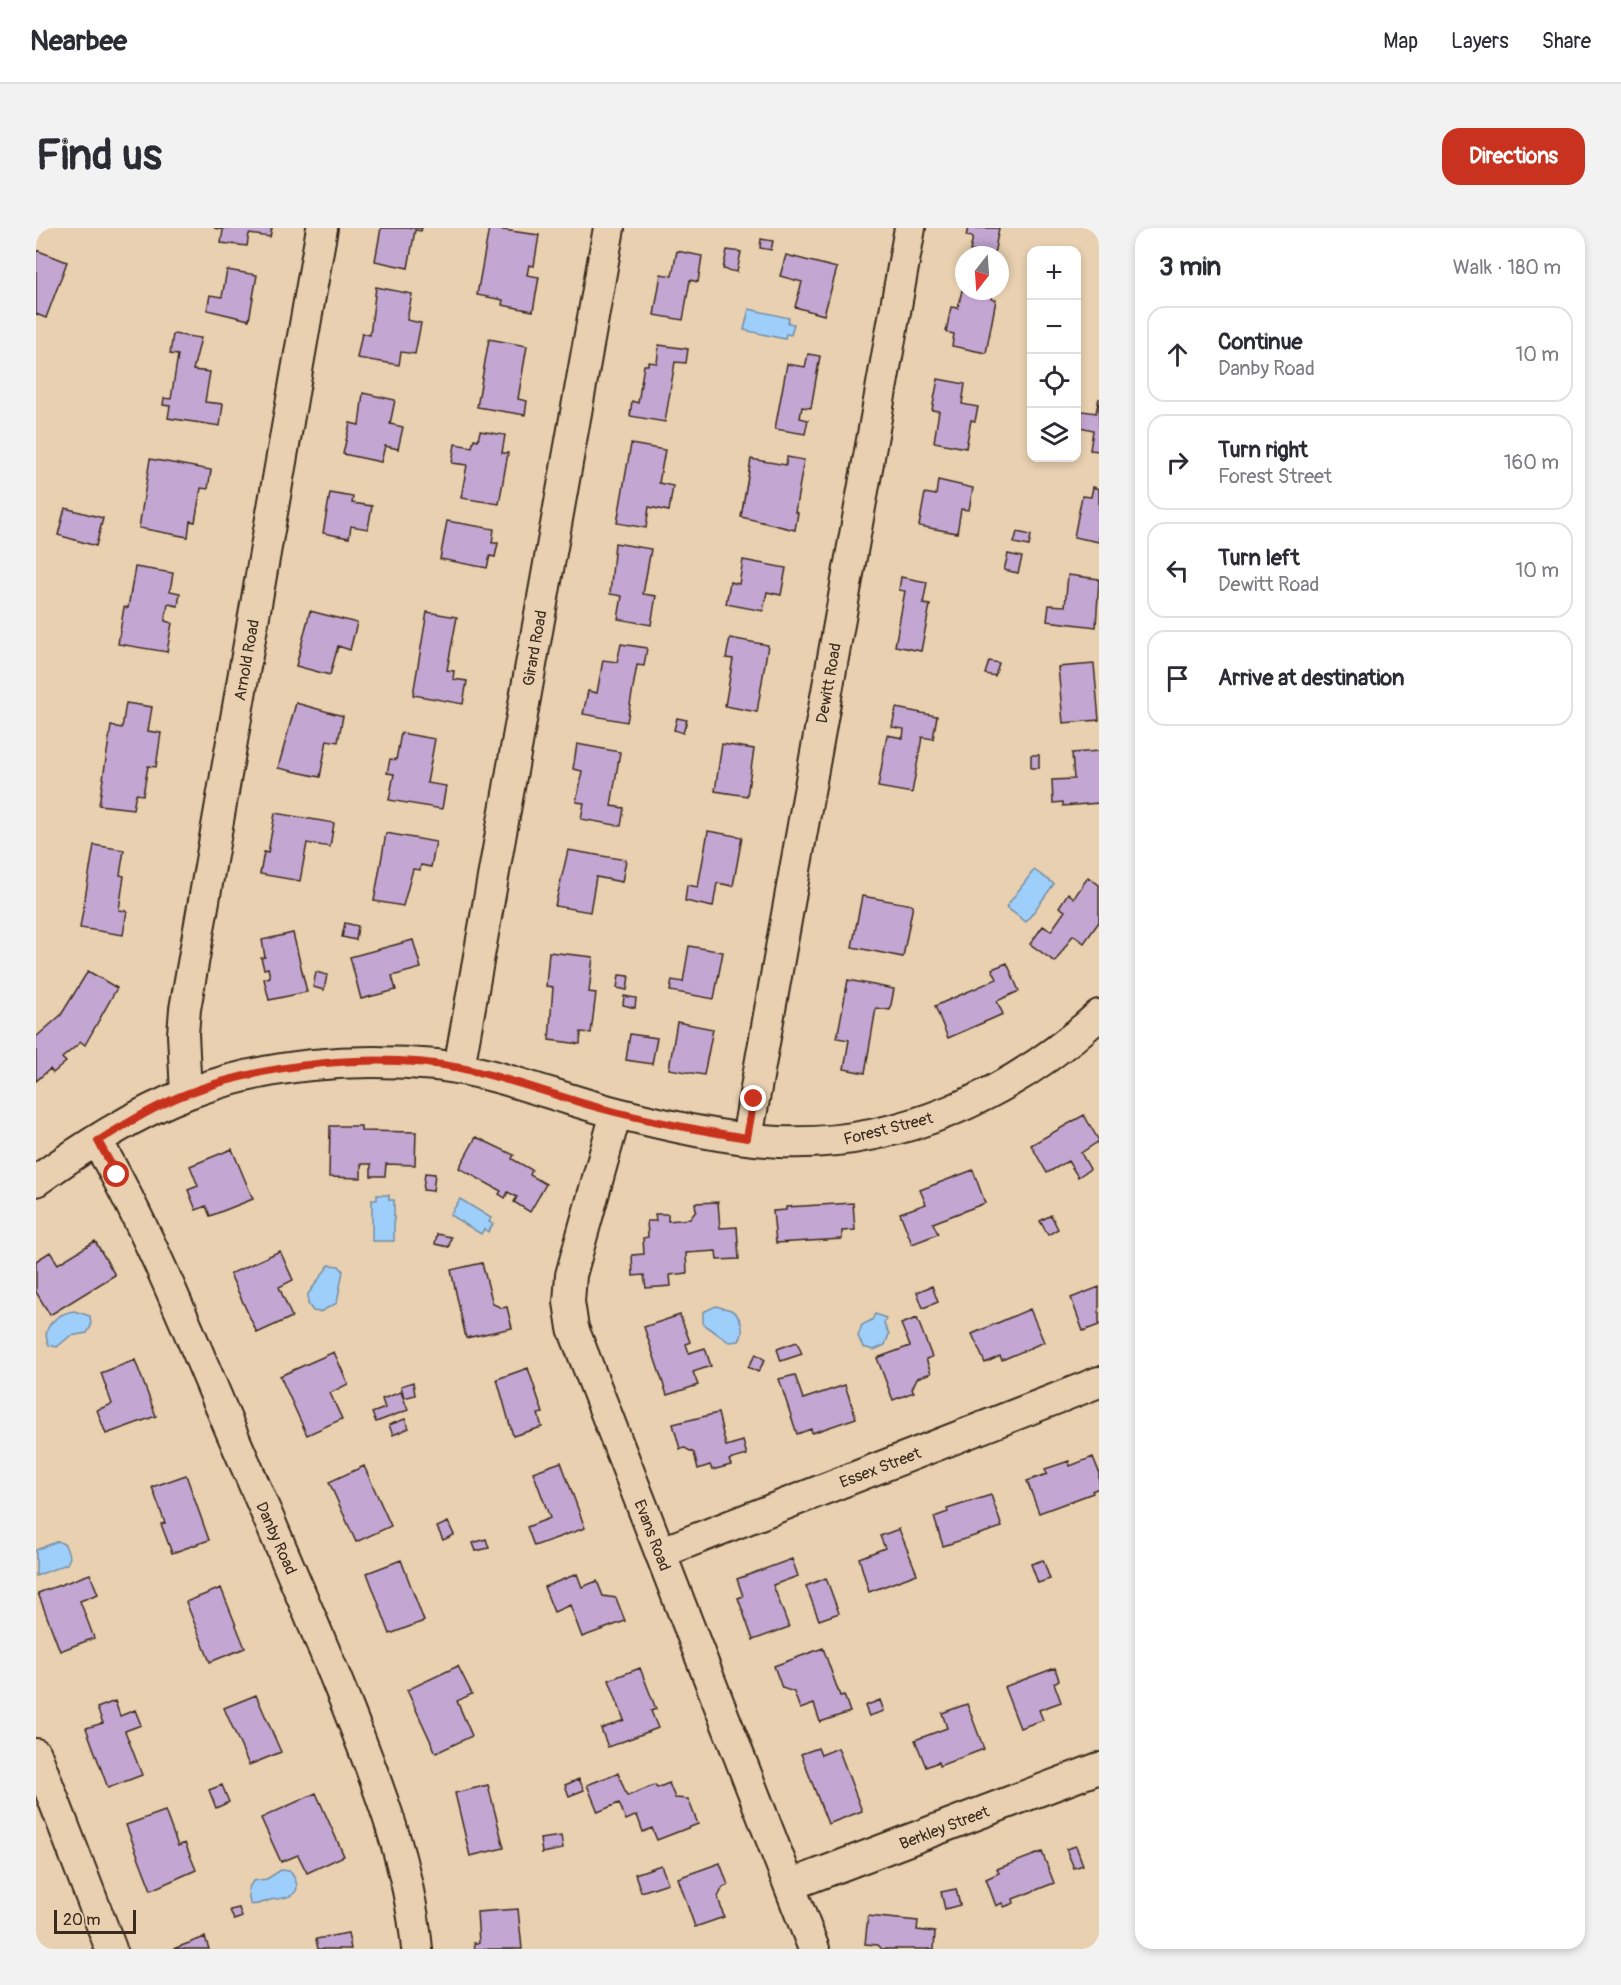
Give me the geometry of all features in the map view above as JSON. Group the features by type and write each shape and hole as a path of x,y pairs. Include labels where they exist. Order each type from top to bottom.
{"street":[{"name":"Arnold Road","path":"186,1094 183,1034 185,1009 321,228"},
{"name":"Girard Road","path":"459,1068 609,228"},
{"name":"Dewitt Road","path":"747,1138 910,228"},
{"name":"Forest Street","path":"36,1181 98,1141 186,1094 233,1079 315,1065 383,1062 459,1068 616,1113 747,1138 780,1142 832,1141 890,1130 950,1112 982,1098 1032,1069 1099,1015"},
{"name":"Evans Road","path":"616,1113 573,1262 569,1302 577,1341 814,1949"},
{"name":"Danby Road","path":"98,1141 133,1209 176,1307 309,1613 376,1780 402,1864 417,1949"},
{"name":"Essex Street","path":"660,1553 1099,1382"},
{"path":"36,1754 111,1949"},
{"name":"Berkley Street","path":"790,1885 1099,1768"}],"water":[{"path":"749,309 789,318 788,323 794,324 791,335 786,334 785,339 744,330"},
{"path":"1034,870 1054,884 1026,922 1006,907"},
{"path":"377,1195 389,1195 389,1200 394,1200 394,1241 372,1241 372,1200 377,1200"},
{"path":"460,1199 491,1218 489,1222 493,1224 488,1232 484,1229 481,1234 450,1215"},
{"path":"329,1265 339,1266 343,1271 337,1303 320,1312 313,1311 308,1304 308,1294"},
{"path":"716,1306 731,1310 738,1316 742,1329 739,1341 729,1342 703,1324 703,1312"},
{"path":"74,1311 90,1316 91,1326 87,1333 70,1336 57,1347 49,1345 47,1332 52,1322"},
{"path":"875,1314 886,1318 884,1324 889,1334 885,1345 874,1350 863,1347 858,1336 862,1325 872,1320"},
{"path":"58,1541 65,1545 70,1557 67,1564 36,1576 36,1550"},
{"path":"281,1870 290,1871 296,1883 296,1891 284,1898 250,1904 248,1889 253,1881 267,1879"}],"building":[{"path":"214,228 272,228 270,237 249,234 247,246 221,243 223,230"},
{"path":"381,228 422,228 421,231 415,230 408,268 375,261"},
{"path":"489,228 539,235 534,266 529,265 527,275 539,277 533,311 502,305 503,300 477,295"},
{"path":"968,228 999,228 996,246 971,246 973,237 966,236"},
{"path":"761,239 773,241 771,250 760,248"},
{"path":"36,250 67,262 46,318 36,314"},
{"path":"727,250 741,252 737,272 723,269"},
{"path":"677,251 702,256 698,282 690,280 683,320 654,315 661,274 672,276"},
{"path":"786,255 837,268 824,315 795,307 802,282 780,276"},
{"path":"227,270 257,275 249,320 207,310 210,295 222,297"},
{"path":"376,287 412,294 407,320 421,323 415,354 401,352 399,365 357,358 362,333 370,335"},
{"path":"960,300 996,300 986,353 952,346 954,334 946,332 951,307 958,308"},
{"path":"173,334 201,338 193,370 210,372 205,402 223,404 220,426 168,418 170,406 163,405 164,398 171,399 178,355 170,354"},
{"path":"489,339 527,346 518,399 527,401 525,415 477,407"},
{"path":"659,345 688,349 686,363 675,362 665,422 630,416 632,401 638,403 644,365 648,365 648,362 657,363"},
{"path":"808,354 820,356 811,408 802,407 800,418 808,420 805,434 775,429 787,364 805,367"},
{"path":"938,379 965,384 962,404 978,407 975,421 971,420 966,448 934,442 939,411 932,410"},
{"path":"363,393 395,400 390,424 403,427 398,449 385,446 381,462 343,454 350,423 359,425"},
{"path":"1099,398 1099,451 1090,450 1093,430 1081,427 1081,411 1096,413"},
{"path":"480,431 505,435 502,453 508,453 499,504 461,498 467,465 452,463 455,444 472,447 474,439 478,440"},
{"path":"631,444 665,450 659,483 673,486 669,511 649,507 646,528 617,523"},
{"path":"787,457 804,460 795,512 798,513 795,530 741,517 751,459 786,465"},
{"path":"150,459 211,470 208,489 201,488 195,522 190,521 188,537 139,528"},
{"path":"938,480 973,488 969,510 961,509 957,533 919,526 925,493 936,495"},
{"path":"1093,487 1099,489 1099,542 1074,537 1082,496 1091,497"},
{"path":"330,493 353,497 352,503 372,506 368,529 351,526 349,538 323,533"},
{"path":"65,508 103,518 96,546 58,535"},
{"path":"447,521 494,529 492,543 498,543 495,557 490,556 487,568 440,559"},
{"path":"1017,532 1031,535 1029,546 1014,543"},
{"path":"615,543 651,549 643,594 656,596 651,625 618,619 622,596 610,594"},
{"path":"1008,554 1022,557 1018,573 1004,570"},
{"path":"743,560 786,568 781,595 767,592 763,611 726,604 730,582 739,584"},
{"path":"135,567 173,573 170,591 180,593 178,606 168,604 165,621 172,623 167,652 118,644 124,607 128,608"},
{"path":"1068,575 1099,579 1096,627 1047,621 1049,605 1065,606"},
{"path":"901,577 927,582 923,604 930,605 921,651 895,646 905,591 899,590"},
{"path":"310,611 357,623 350,650 338,646 330,675 296,666"},
{"path":"427,612 457,617 447,670 454,671 453,679 467,681 463,704 413,695"},
{"path":"730,638 768,645 757,712 725,706 733,659 726,658"},
{"path":"621,644 647,648 644,666 637,665 627,722 583,714 588,691 597,693 603,660 617,662"},
{"path":"989,661 999,663 995,676 985,674"},
{"path":"1094,664 1099,720 1063,723 1058,667"},
{"path":"126,703 152,707 148,731 161,733 156,767 148,766 143,795 136,794 133,809 99,805 111,726 122,728"},
{"path":"296,703 343,716 338,742 327,740 320,777 278,768"},
{"path":"896,708 937,716 933,739 922,737 912,793 878,787 887,735 903,738 904,729 892,727"},
{"path":"677,718 687,720 683,733 674,730"},
{"path":"401,733 435,739 427,783 446,786 442,809 389,800 394,774 387,773 390,759 396,760"},
{"path":"577,744 620,752 611,806 624,808 621,826 581,819 584,803 576,802 582,771 573,769"},
{"path":"722,744 754,749 747,796 715,791"},
{"path":"1099,751 1099,803 1063,806 1063,802 1053,803 1052,780 1074,779 1072,753"},
{"path":"1031,755 1039,755 1039,768 1031,768"},
{"path":"275,813 334,823 330,847 307,843 300,881 260,874 264,852 268,853"},
{"path":"708,831 742,837 733,886 717,883 713,907 685,901 687,885 698,887"},
{"path":"386,833 436,842 431,867 421,865 420,870 413,869 403,906 374,901"},
{"path":"94,845 124,850 120,875 124,876 119,910 127,911 123,935 80,928"},
{"path":"568,850 626,860 622,882 596,877 590,912 555,906"},
{"path":"1088,877 1099,885 1099,922 1084,943 1073,935 1055,962 1030,944 1043,926 1051,931 1065,911 1059,907 1068,893 1074,898"},
{"path":"862,896 913,905 903,957 852,947"},
{"path":"345,923 358,926 356,940 342,937"},
{"path":"293,933 307,992 269,1000 264,979 270,977 268,968 264,969 261,958 265,957 262,940"},
{"path":"413,940 421,968 392,976 396,990 361,999 350,957"},
{"path":"689,946 723,952 714,999 670,991 672,980 683,982"},
{"path":"549,952 593,957 589,992 596,993 591,1033 581,1032 580,1044 549,1040 553,987 546,986"},
{"path":"1007,963 1019,991 997,1001 1003,1014 948,1038 935,1006 997,979 992,969"},
{"path":"88,971 117,988 85,1045 81,1042 62,1058 66,1062 53,1073 50,1069 36,1081 36,1037 61,1015"},
{"path":"316,972 327,975 324,990 313,987"},
{"path":"619,975 629,976 627,990 617,988"},
{"path":"848,980 894,989 890,1010 876,1008 865,1073 844,1069 849,1040 837,1038"},
{"path":"624,996 636,998 635,1008 623,1005"},
{"path":"677,1022 713,1029 704,1075 669,1069"},
{"path":"630,1034 657,1038 652,1064 626,1060"},
{"path":"1084,1115 1099,1141 1081,1153 1090,1169 1078,1177 1068,1161 1047,1173 1031,1145"},
{"path":"330,1126 361,1126 361,1131 416,1132 415,1165 386,1164 385,1176 371,1176 371,1164 361,1164 361,1178 329,1177"},
{"path":"476,1137 514,1155 512,1159 532,1170 530,1175 546,1184 530,1212 514,1202 517,1197 508,1192 505,1198 499,1194 501,1191 459,1168"},
{"path":"232,1149 253,1199 210,1216 206,1206 196,1210 188,1190 198,1186 190,1166"},
{"path":"973,1170 985,1203 933,1223 938,1234 912,1244 900,1213 926,1204 920,1190"},
{"path":"425,1173 435,1174 433,1191 423,1190"},
{"path":"718,1202 720,1228 737,1227 739,1259 717,1260 716,1251 686,1253 687,1273 670,1275 671,1286 646,1288 644,1275 633,1276 632,1255 644,1254 643,1238 648,1237 647,1221 656,1221 655,1214 668,1214 668,1221 690,1219 696,1211 695,1203"},
{"path":"853,1203 855,1230 842,1231 842,1239 776,1243 773,1211 786,1210 786,1207"},
{"path":"1051,1215 1058,1229 1048,1235 1040,1221"},
{"path":"437,1234 451,1237 449,1247 435,1244"},
{"path":"95,1241 115,1275 50,1315 36,1292 36,1261 50,1252 58,1264"},
{"path":"280,1251 293,1280 279,1287 292,1317 257,1333 230,1274"},
{"path":"482,1263 493,1304 502,1308 507,1307 512,1328 466,1338 451,1270"},
{"path":"932,1286 938,1302 923,1308 917,1292"},
{"path":"1099,1287 1099,1325 1083,1331 1071,1298"},
{"path":"1030,1309 1044,1342 1002,1360 1000,1356 985,1363 972,1334"},
{"path":"680,1315 690,1342 686,1344 689,1353 705,1348 711,1366 693,1372 698,1385 667,1395 644,1327"},
{"path":"917,1318 932,1357 926,1359 931,1373 917,1378 912,1389 914,1392 893,1400 877,1358 910,1346 901,1324"},
{"path":"797,1342 802,1354 781,1361 777,1349"},
{"path":"334,1352 348,1384 330,1393 342,1419 307,1435 280,1376"},
{"path":"756,1354 765,1360 758,1372 748,1367"},
{"path":"135,1360 156,1416 106,1434 97,1410 112,1404 101,1373"},
{"path":"528,1368 543,1413 538,1414 542,1427 513,1436 497,1379"},
{"path":"795,1375 803,1399 845,1385 856,1418 812,1433 811,1429 797,1434 779,1379"},
{"path":"413,1382 415,1395 404,1398 401,1386"},
{"path":"401,1392 408,1410 376,1422 372,1413 385,1408 382,1399"},
{"path":"718,1413 726,1446 743,1441 747,1455 729,1460 731,1465 712,1470 710,1465 698,1469 694,1453 685,1448 680,1449 673,1424"},
{"path":"405,1419 409,1428 393,1435 389,1425"},
{"path":"1093,1457 1099,1472 1099,1488 1092,1491 1093,1493 1039,1513 1027,1481 1047,1474 1045,1469 1069,1461 1070,1466"},
{"path":"561,1462 585,1528 534,1546 527,1527 550,1518 533,1472"},
{"path":"364,1466 391,1526 356,1542 329,1482"},
{"path":"186,1475 209,1540 172,1553 161,1524 165,1523 152,1487"},
{"path":"991,1495 1002,1527 943,1546 934,1517 948,1512 947,1509"},
{"path":"448,1522 454,1535 443,1540 437,1527"},
{"path":"899,1529 917,1574 869,1592 859,1558 885,1548 880,1536"},
{"path":"486,1539 489,1548 476,1551 473,1543"},
{"path":"792,1559 798,1576 773,1585 789,1627 753,1640 738,1598 743,1596 737,1579"},
{"path":"401,1560 424,1621 390,1634 367,1573"},
{"path":"1043,1560 1050,1579 1038,1583 1031,1564"},
{"path":"90,1574 98,1594 80,1601 94,1638 60,1651 38,1593"},
{"path":"577,1574 582,1587 597,1581 603,1596 616,1598 625,1621 582,1637 570,1605 554,1612 544,1587"},
{"path":"826,1578 839,1613 819,1620 806,1586"},
{"path":"221,1588 245,1648 210,1662 186,1602"},
{"path":"823,1648 840,1696 844,1695 850,1712 820,1722 814,1704 800,1709 794,1692 782,1688 774,1666"},
{"path":"458,1666 472,1694 457,1701 472,1736 436,1753 407,1690"},
{"path":"640,1668 656,1709 651,1711 658,1728 608,1747 601,1729 624,1720 609,1680"},
{"path":"1055,1668 1059,1680 1054,1683 1061,1702 1039,1710 1043,1720 1020,1728 1004,1687"},
{"path":"256,1695 281,1752 249,1765 224,1708"},
{"path":"880,1700 884,1711 869,1716 865,1706"},
{"path":"115,1701 120,1716 135,1710 141,1725 125,1731 142,1775 108,1788 86,1728 103,1723 97,1708"},
{"path":"967,1704 984,1749 939,1766 938,1762 926,1767 915,1740 947,1728 942,1713"},
{"path":"818,1748 821,1755 838,1748 862,1811 828,1824 801,1754"},
{"path":"618,1773 627,1796 655,1785 657,1788 669,1783 675,1798 688,1799 698,1824 657,1840 652,1828 643,1832 637,1815 626,1820 619,1803 598,1812 587,1785"},
{"path":"579,1779 584,1790 569,1796 565,1785"},
{"path":"222,1785 229,1802 216,1808 209,1790"},
{"path":"488,1785 504,1848 470,1856 455,1793"},
{"path":"316,1793 344,1856 307,1873 298,1855 281,1862 261,1818"},
{"path":"165,1811 178,1846 185,1843 196,1870 151,1890 126,1825"},
{"path":"561,1836 563,1849 542,1853 540,1839"},
{"path":"1076,1846 1083,1865 1074,1868 1066,1849"},
{"path":"1042,1852 1054,1883 1013,1899 1014,1903 1004,1907 1002,1903 996,1906 986,1879 999,1873 997,1869"},
{"path":"720,1863 728,1885 723,1887 718,1897 724,1917 695,1927 678,1878"},
{"path":"661,1865 668,1883 641,1892 635,1874"},
{"path":"956,1889 960,1905 945,1909 941,1892"},
{"path":"239,1908 242,1917 234,1920 230,1910"},
{"path":"518,1909 522,1949 475,1949 474,1943 479,1943 477,1912"},
{"path":"868,1916 918,1921 917,1930 935,1932 934,1949 882,1949 878,1945 865,1944"},
{"path":"348,1933 351,1949 318,1949 316,1939"},
{"path":"205,1937 209,1949 173,1949"}],"route":[{"path":"117,1175 98,1141 141,1115 213,1084 315,1065 383,1062 459,1068 616,1113 747,1138 754,1099"}]}
